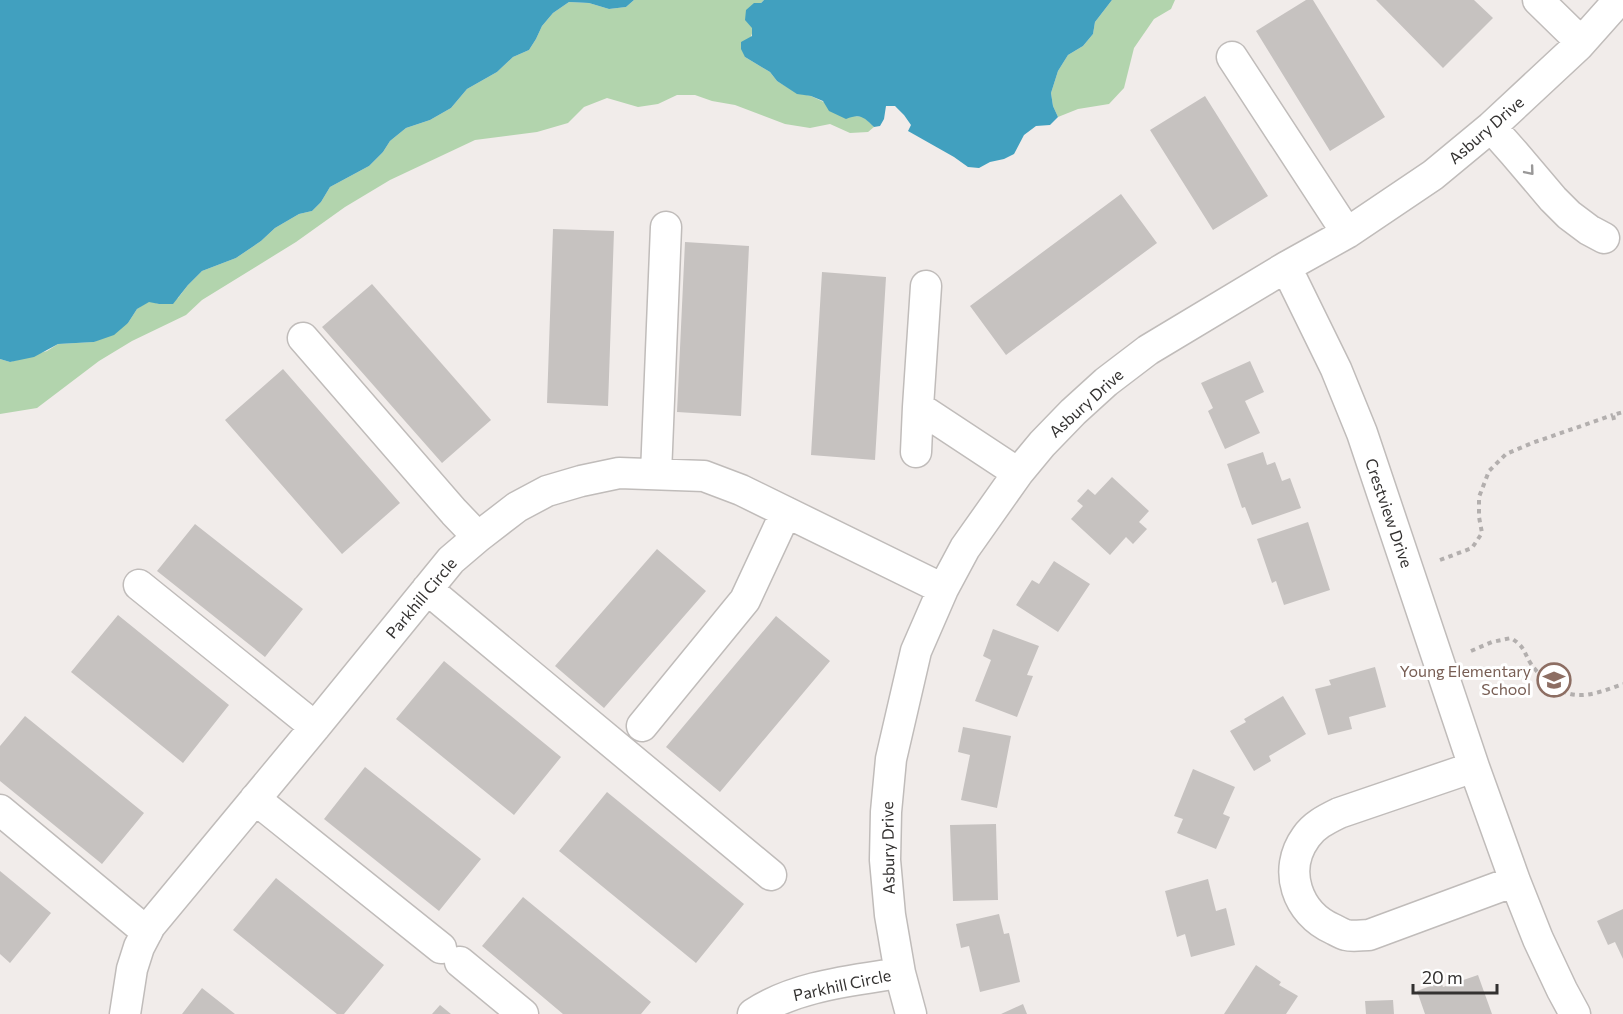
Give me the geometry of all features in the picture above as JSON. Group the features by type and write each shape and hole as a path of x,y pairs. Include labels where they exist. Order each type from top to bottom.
{"street":[{"path":"1538,0 1581,42"},
{"name":"Asbury Drive","path":"911,1014 900,973 890,915 885,860 886,812 891,759 916,651 943,589 965,548 1018,473 1042,444 1106,382 1148,350 1347,233 1433,175 1491,127 1581,42 1620,0"},
{"path":"1233,57 1347,233"},
{"path":"1491,127 1569,215 1604,238"},
{"path":"656,474 666,227"},
{"name":"Crestview Drive","path":"1286,267 1336,369 1362,434 1474,767 1515,881 1538,939 1575,1014"},
{"path":"916,452 926,286"},
{"path":"303,338 478,537"},
{"path":"918,407 1018,473"},
{"name":"Parkhill Circle","path":"125,1014 138,946 147,932 451,560 517,507 547,491 618,473 704,476 741,490 943,589"},
{"path":"642,726 745,600 786,512"},
{"path":"139,585 315,727"},
{"path":"427,589 771,875"},
{"path":"1474,767 1339,813 1320,823 1306,837 1296,856 1293,874 1298,894 1309,913 1325,926 1347,935 1369,934 1515,881"},
{"path":"255,799 523,1014"},
{"path":"0,810 147,932"},
{"name":"Parkhill Circle","path":"753,1014 782,998 799,993 900,973"}],"path":[{"path":"1440,560 1472,548 1482,533 1479,497 1489,471 1506,454 1532,443 1614,418 1623,412"},
{"path":"1471,651 1492,642 1511,638 1522,645 1543,678 1556,688 1576,695 1600,692 1623,684"}],"green space":[{"path":"634,0 764,0 761,3 745,57 770,72 777,81 797,93 811,96 853,116 864,117 874,127 868,132 850,133 830,124 810,128 785,124 735,105 695,95 677,95 658,104 638,107 607,98 584,107 568,123 537,132 475,140 390,180 345,207 296,242 202,300 186,315 132,341 99,361 37,408 0,414 0,359 10,362 47,351 58,344 94,342 128,323 137,309 149,301 159,304 178,298 202,271 236,258 275,228 299,214 312,211 330,187 369,166 390,141 406,128 430,120 451,108 467,89 497,72 513,57 529,50 542,26 553,13 569,2 589,3 609,9 626,7"},
{"path":"1112,0 1175,0 1171,9 1154,19 1134,48 1124,88 1109,104 1078,109 1058,117 1051,93 1058,71 1068,55 1083,46 1093,34 1095,22"}],"water":[{"path":"0,0 634,0 626,7 609,9 589,3 569,2 553,13 542,26 529,50 513,57 497,72 467,89 451,108 430,120 406,128 390,141 369,166 330,187 312,211 299,214 275,228 236,258 202,271 173,304 149,302 137,309 128,323 114,335 94,342 58,344 34,357 10,362 0,359"},
{"path":"764,0 1112,0 1095,22 1093,34 1083,46 1068,55 1058,71 1051,93 1058,117 1050,125 1036,126 1024,135 1014,154 979,168 968,167 908,131 911,125 895,106 886,106 884,119 880,126 874,127 858,116 846,119 829,111 823,101 797,94 777,81 770,72 745,57 741,49 741,42 752,36 752,28 745,20 746,10 754,3 761,3"}],"building":[{"path":"1306,0 1313,0 1385,117 1330,151 1256,31"},
{"path":"1376,0 1474,0 1493,18 1443,68"},
{"path":"1205,96 1268,196 1213,230 1150,130"},
{"path":"1121,194 1157,243 1006,355 970,306"},
{"path":"553,229 614,231 608,406 547,403"},
{"path":"685,242 749,246 741,416 677,412"},
{"path":"822,272 886,277 875,460 811,455"},
{"path":"372,284 491,420 442,463 322,327"},
{"path":"1250,361 1264,392 1245,401 1260,433 1225,449 1208,411 1213,408 1201,383"},
{"path":"283,369 400,503 342,554 225,420"},
{"path":"1263,452 1267,465 1275,462 1282,481 1290,478 1301,508 1252,525 1245,507 1242,508 1227,464"},
{"path":"1112,477 1149,511 1139,522 1147,529 1133,544 1126,537 1110,555 1071,519 1083,506 1077,501 1088,489 1095,495"},
{"path":"1308,522 1330,590 1284,605 1276,581 1272,583 1257,539"},
{"path":"195,524 303,609 265,657 157,571"},
{"path":"657,549 706,591 604,708 555,666"},
{"path":"1054,561 1090,584 1058,632 1016,605 1032,580 1039,584"},
{"path":"118,615 229,705 183,763 71,672"},
{"path":"776,616 830,661 720,792 666,747"},
{"path":"993,629 1039,646 1027,675 1033,676 1017,717 975,701 991,660 983,656"},
{"path":"444,661 561,757 514,815 396,719"},
{"path":"1375,667 1386,707 1349,717 1352,729 1328,735 1315,689 1331,685 1329,680"},
{"path":"1283,696 1306,734 1269,756 1271,761 1254,771 1230,731 1246,722 1244,719"},
{"path":"25,716 144,813 102,864 0,781 0,746"},
{"path":"963,727 1011,736 997,808 961,800 970,755 958,752"},
{"path":"365,767 481,859 439,911 324,819"},
{"path":"1193,769 1235,787 1223,814 1230,817 1216,849 1177,833 1183,819 1174,816"},
{"path":"607,792 744,904 696,963 559,851"},
{"path":"996,824 998,900 953,901 950,825"},
{"path":"0,871 51,913 10,963 0,954"},
{"path":"276,878 384,965 344,1014 337,1014 233,930"},
{"path":"1208,879 1216,911 1226,908 1235,945 1191,957 1185,934 1177,937 1165,891"},
{"path":"523,897 651,1002 641,1014 563,1014 482,946"},
{"path":"1623,909 1623,959 1615,942 1608,945 1597,921"},
{"path":"999,914 1004,934 1009,933 1020,982 980,992 969,946 961,948 956,924"},
{"path":"1256,965 1281,982 1279,985 1298,996 1286,1014 1224,1014"},
{"path":"1478,975 1492,1014 1425,1014 1417,991 1441,982 1443,987"},
{"path":"202,988 235,1014 182,1014"},
{"path":"1393,1000 1394,1014 1366,1014 1365,1001"},
{"path":"1023,1004 1027,1014 1001,1014"},
{"path":"440,1005 451,1014 432,1014"}],"place":[{"name":"Young Elementary School","path":"1554,680"}]}
